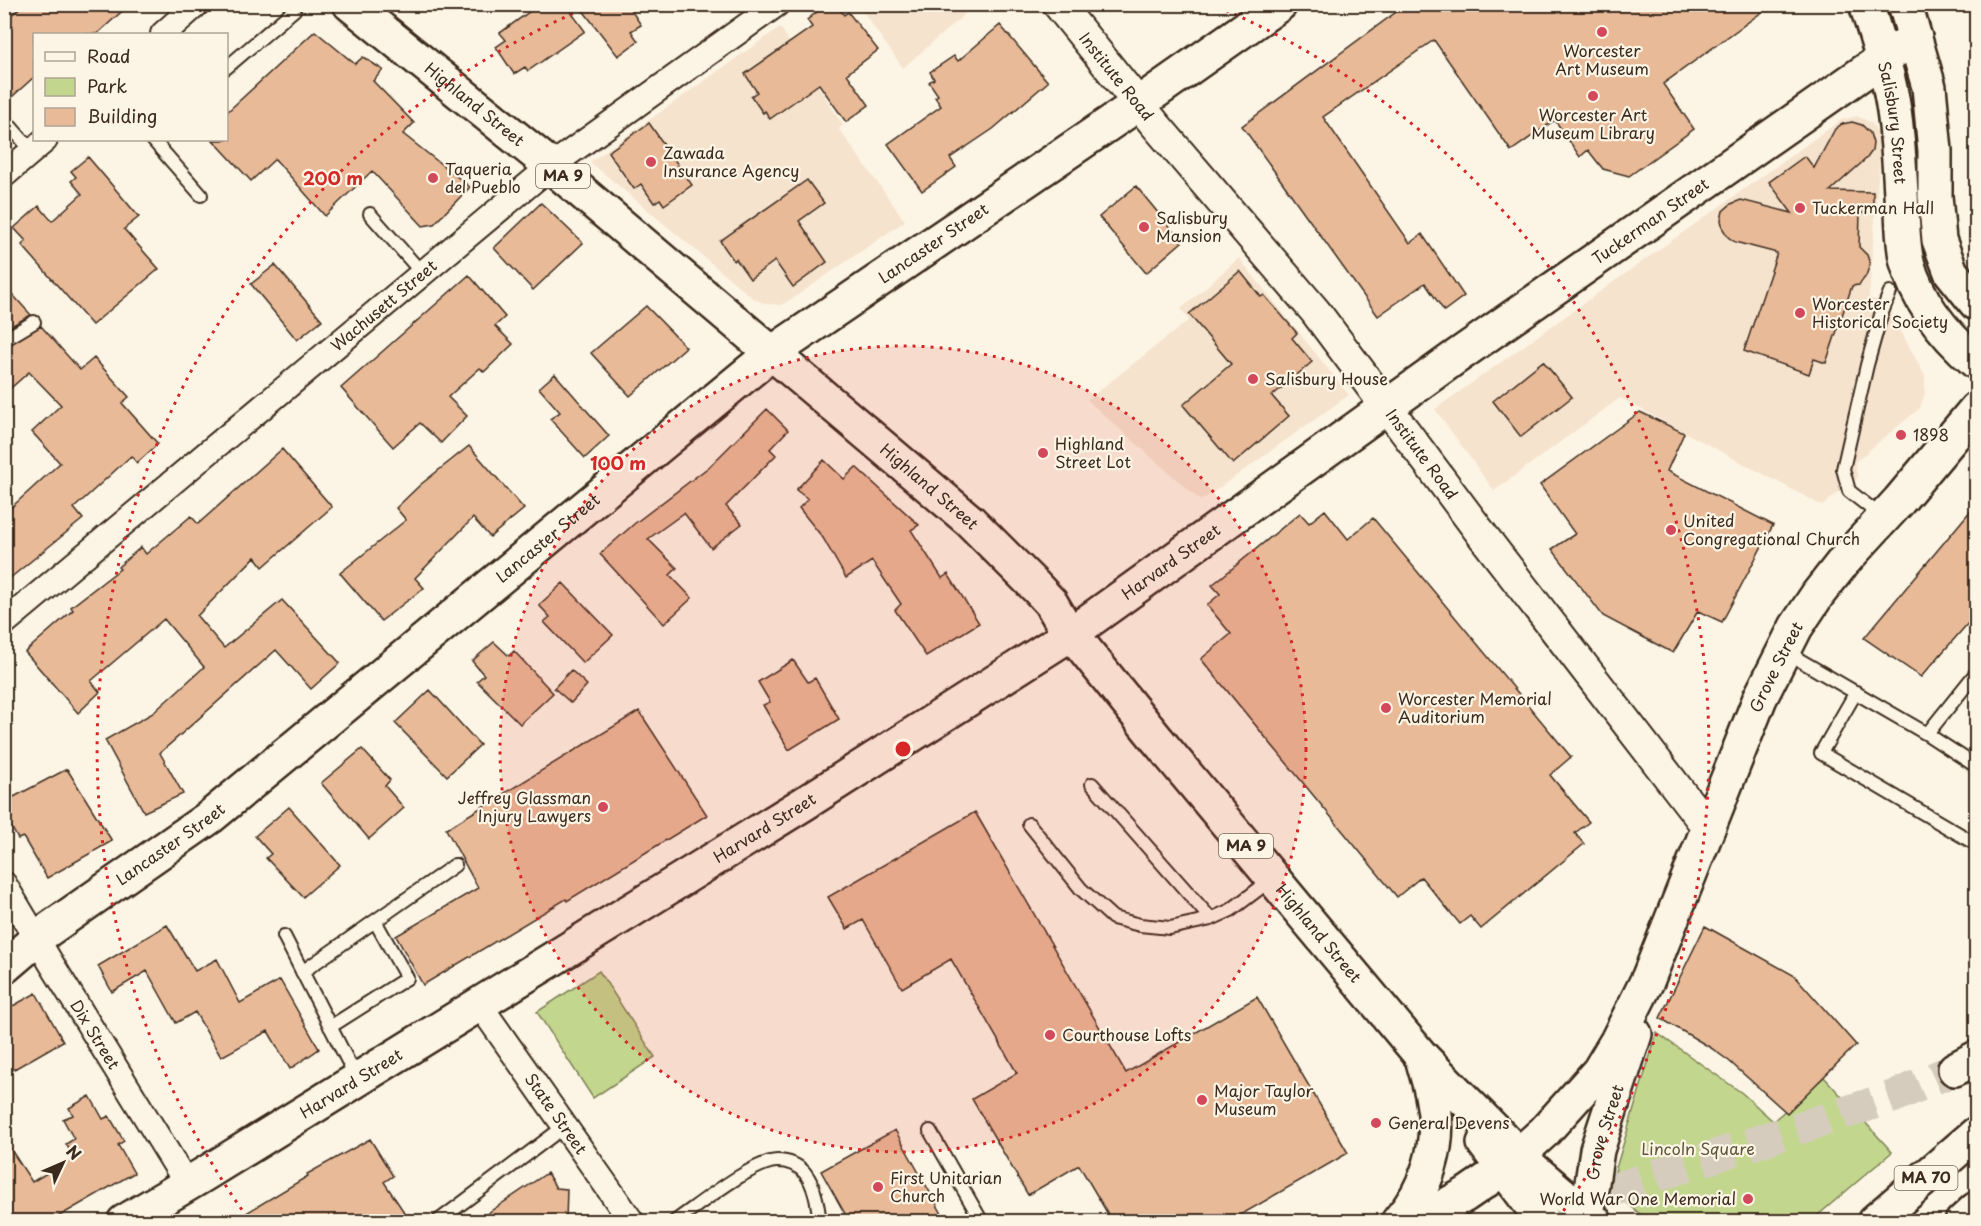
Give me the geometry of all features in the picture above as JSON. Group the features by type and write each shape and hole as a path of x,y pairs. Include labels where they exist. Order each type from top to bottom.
{"main road":[{"name":"Highland Street","path":"350,4 551,166 974,524 1051,603 1072,633 1273,878 1511,1162"},
{"name":"Lancaster Street","path":"4,967 36,939 210,817 772,353 1138,104 1280,4"},
{"name":"Salisbury Street","path":"1866,4 1894,111 1903,236 1907,261 1914,283 1926,306 1940,326 1977,362"},
{"path":"1905,4 1929,87 1935,151 1935,196 1939,240 1951,272 1977,303"},
{"name":"Tuckerman Street","path":"1387,407 1915,38"},
{"name":"Harvard Street","path":"124,1221 805,803 1072,633 1387,407"},
{"name":"Grove Street","path":"1441,1217 1511,1162 1565,1110 1599,1071 1617,1041 1651,971 1760,698 1783,651 1818,594 1844,561 1977,409"},
{"name":"Grove Street","path":"1588,1219 1598,1150 1630,1052 1651,971"},
{"path":"1398,1221 1420,1191 1434,1151 1436,1125 1434,1102 1422,1057"},
{"name":"MA 70","path":"1875,1221 1977,1134"},
{"name":"MA 9","path":"1511,1162 1588,1219"},
{"name":"MA 9","path":"1511,1162 1544,1221"},
{"path":"1962,1221 1977,1209"}],"street":[{"path":"164,33 197,4"},
{"name":"Wachusett Street","path":"4,623 551,166 777,4"},
{"name":"Institute Road","path":"1058,4 1138,104 1315,311 1487,542 1708,828"},
{"path":"4,175 38,145"},
{"name":"Dix Street","path":"4,884 187,1184"},
{"name":"State Street","path":"479,1004 632,1221"}],"lane":[{"path":"228,66 294,10"},
{"path":"4,119 38,145"},
{"path":"154,141 201,195"},
{"path":"370,214 422,273"},
{"path":"1883,518 1849,491 1843,469 1870,355 1890,292"},
{"path":"4,340 34,322"},
{"path":"1783,651 1927,734 1977,766"},
{"path":"1927,734 1977,673"},
{"path":"1856,692 1821,753 1977,844"},
{"path":"1092,784 1211,919"},
{"path":"1029,824 1081,889 1113,918 1140,926 1170,928 1211,919 1231,910 1273,878"},
{"path":"302,972 455,865"},
{"path":"330,1027 407,978 375,921"},
{"path":"284,936 357,1080"},
{"path":"437,1221 565,1126"},
{"path":"930,1131 982,1221"},
{"path":"674,1221 751,1169 775,1160 794,1164 807,1175 817,1201 820,1221"}],"shaded area":[{"path":"858,5 975,5 903,68"},
{"path":"780,27 843,125 839,129 905,221 781,305 766,304 754,299 590,162"},
{"path":"1857,116 1872,123 1881,139 1869,298 1886,303 1925,376 1925,393 1920,408 1855,462 1858,478 1823,506 1620,398 1494,491 1435,409 1841,120"},
{"path":"1239,258 1349,395 1201,501 1087,400 1189,320 1181,309"}],"green space":[{"path":"599,971 655,1057 593,1098 537,1012"},
{"name":"Lincoln Square","path":"1657,1033 1742,1093 1773,1121 1824,1077 1892,1152 1811,1221 1648,1221 1617,1194 1613,1178"}],"building":[{"path":"24,4 130,4 98,33 33,33 33,78 4,104 5,21"},
{"path":"540,4 565,4 585,31 528,71 525,67 514,74 496,47 506,40 500,33"},
{"path":"578,4 627,4 641,25 631,31 638,41 618,56"},
{"path":"827,4 836,4 844,15 848,12 878,50 847,74 869,105 846,122 819,84 770,119 751,96 757,92 745,74 812,27 807,20"},
{"name":"Worcester Art Museum","path":"1407,4 1773,4 1663,84 1694,129 1629,176 1603,169 1588,150 1580,157 1555,120 1511,151 1434,40 1323,117 1410,243 1422,234 1464,296 1444,311 1425,283 1378,316 1242,126"},
{"path":"1000,25 1048,82 993,129 950,158 956,167 922,191 888,144 941,106 935,97 938,95 929,82 934,79 930,72 954,56 958,61"},
{"path":"315,31 355,64 363,57 383,70 373,81 414,123 403,134 470,187 434,224 423,226 372,171 325,216 275,159 251,181 214,141 228,141 228,111"},
{"name":"Tuckerman Hall","path":"1852,122 1862,125 1870,133 1873,143 1872,151 1830,191 1873,192 1873,213 1860,213 1859,247 1867,255 1870,264 1866,276 1859,285 1852,286 1826,363 1814,359 1809,374 1744,351 1777,253 1735,242 1728,237 1721,220 1723,211 1731,204 1741,200 1792,213 1769,182 1805,156 1814,168 1835,129 1842,124"},
{"name":"Zawada Insurance Agency","path":"649,123 692,185 664,205 660,199 654,203 641,184 634,189 608,152"},
{"path":"88,157 139,217 124,229 159,269 92,325 22,245 26,241 14,228 39,206 52,221 82,194 71,181 76,177 71,171"},
{"path":"807,180 824,203 799,221 827,262 793,287 775,261 750,279 720,241"},
{"name":"Salisbury Mansion","path":"1136,186 1182,242 1146,273 1099,217"},
{"path":"541,203 583,243 533,290 494,248"},
{"path":"275,265 322,320 297,340 251,284"},
{"name":"Salisbury House","path":"1240,271 1261,297 1264,295 1297,333 1292,338 1312,362 1272,396 1289,416 1233,464 1183,405 1231,364 1189,314"},
{"path":"469,275 505,317 495,326 513,344 484,372 480,368 448,397 467,416 441,443 420,423 393,447 341,388"},
{"path":"4,285 31,315 4,330"},
{"path":"646,306 686,347 630,396 591,353"},
{"path":"41,326 80,370 94,358 129,397 122,403 158,444 137,463 131,456 74,508 83,519 4,583 4,514 60,463 32,432 61,405 29,372 4,394 4,348"},
{"path":"1543,361 1572,397 1521,437 1493,401"},
{"path":"555,374 609,436 585,458 550,419 560,412 539,388"},
{"path":"767,409 788,430 770,449 776,455 726,506 742,524 711,548 684,513 648,539 677,568 670,575 692,598 664,624 600,554 634,524 710,466"},
{"name":"United Congregational Church","path":"1640,412 1684,433 1667,471 1773,525 1722,622 1698,611 1673,653 1603,616 1552,549 1575,534 1540,485"},
{"path":"469,446 524,509 490,537 473,518 415,578 424,588 381,621 340,573 406,520 396,508 420,485"},
{"path":"282,449 332,507 263,567 255,557 197,616 224,648 282,600 340,663 311,689 276,650 160,753 183,794 144,812 105,740 153,713 204,667 164,619 91,681 100,692 78,713 25,652 73,610 71,607 120,569 118,567 141,547 146,554 191,516 198,524"},
{"path":"824,460 844,479 856,467 919,525 911,530 942,578 948,574 979,623 926,656 895,610 901,604 872,561 846,578 823,538 799,508 808,499 796,490"},
{"path":"1977,503 1977,613 1921,677 1864,638"},
{"name":"Worcester Memorial Auditorium","path":"1325,510 1348,539 1373,518 1571,757 1550,775 1589,822 1575,833 1584,844 1481,929 1470,916 1460,924 1421,877 1397,897 1201,659 1231,634 1207,605 1220,594 1212,585 1300,513 1309,523"},
{"path":"563,583 613,635 583,663 544,622 550,617 539,605"},
{"path":"494,642 509,656 514,651 553,693 520,724 477,681 484,675 472,661"},
{"path":"793,660 808,682 815,678 839,719 789,750 763,705 770,702 758,682"},
{"path":"571,670 587,685 571,703 554,688"},
{"path":"430,690 480,745 447,776 395,723"},
{"path":"639,711 707,815 567,901 566,899 423,985 396,936 478,888 446,829"},
{"path":"362,749 390,780 385,786 404,808 369,839 321,783"},
{"path":"67,769 112,841 47,878 23,837 18,839 4,814 4,802"},
{"path":"289,807 340,865 303,897 266,858 271,854 255,836"},
{"name":"Courthouse Lofts","path":"975,812 1126,1073 1257,997 1348,1153 1230,1221 1112,1221 1079,1165 1028,1195 972,1099 1017,1073 951,959 902,988 863,920 847,929 828,897"},
{"path":"167,925 195,971 217,959 240,1003 280,980 319,1049 290,1069 268,1031 221,1057 195,1012 176,1023 147,971 112,992 98,966"},
{"path":"1705,926 1795,976 1856,1045 1787,1113 1729,1061 1660,1018"},
{"path":"36,993 63,1041 4,1075 4,1011"},
{"path":"90,1096 103,1119 109,1116 124,1141 118,1145 134,1173 51,1221 4,1221 4,1139 32,1182 74,1157 66,1144 74,1139 63,1119 73,1115 69,1108"},
{"name":"First Unitarian Church","path":"895,1130 946,1221 849,1221 821,1171"},
{"path":"370,1139 393,1176 384,1182 410,1221 233,1221 308,1176 307,1174"},
{"path":"547,1173 556,1188 567,1189 566,1221 476,1221"}],"tunnel":[{"path":"1517,1222 1895,1096 1955,1069"}],"place":[{"name":"Worcester Art Museum","path":"1602,32"},
{"name":"Worcester Art Museum Library","path":"1593,96"},
{"name":"Zawada Insurance Agency","path":"651,162"},
{"name":"Taqueria del Pueblo","path":"433,178"},
{"name":"Tuckerman Hall","path":"1800,208"},
{"name":"Salisbury Mansion","path":"1144,227"},
{"name":"Worcester Historical Society","path":"1800,313"},
{"name":"Salisbury House","path":"1253,379"},
{"name":"1898","path":"1901,435"},
{"name":"Highland Street Lot","path":"1043,453"},
{"name":"United Congregational Church","path":"1671,530"},
{"name":"Worcester Memorial Auditorium","path":"1386,708"},
{"name":"Jeffrey Glassman Injury Lawyers","path":"603,807"},
{"name":"Courthouse Lofts","path":"1050,1035"},
{"name":"Major Taylor Museum","path":"1202,1100"},
{"name":"General Devens","path":"1376,1123"},
{"name":"First Unitarian Church","path":"878,1187"},
{"name":"World War One Memorial","path":"1748,1199"}]}
